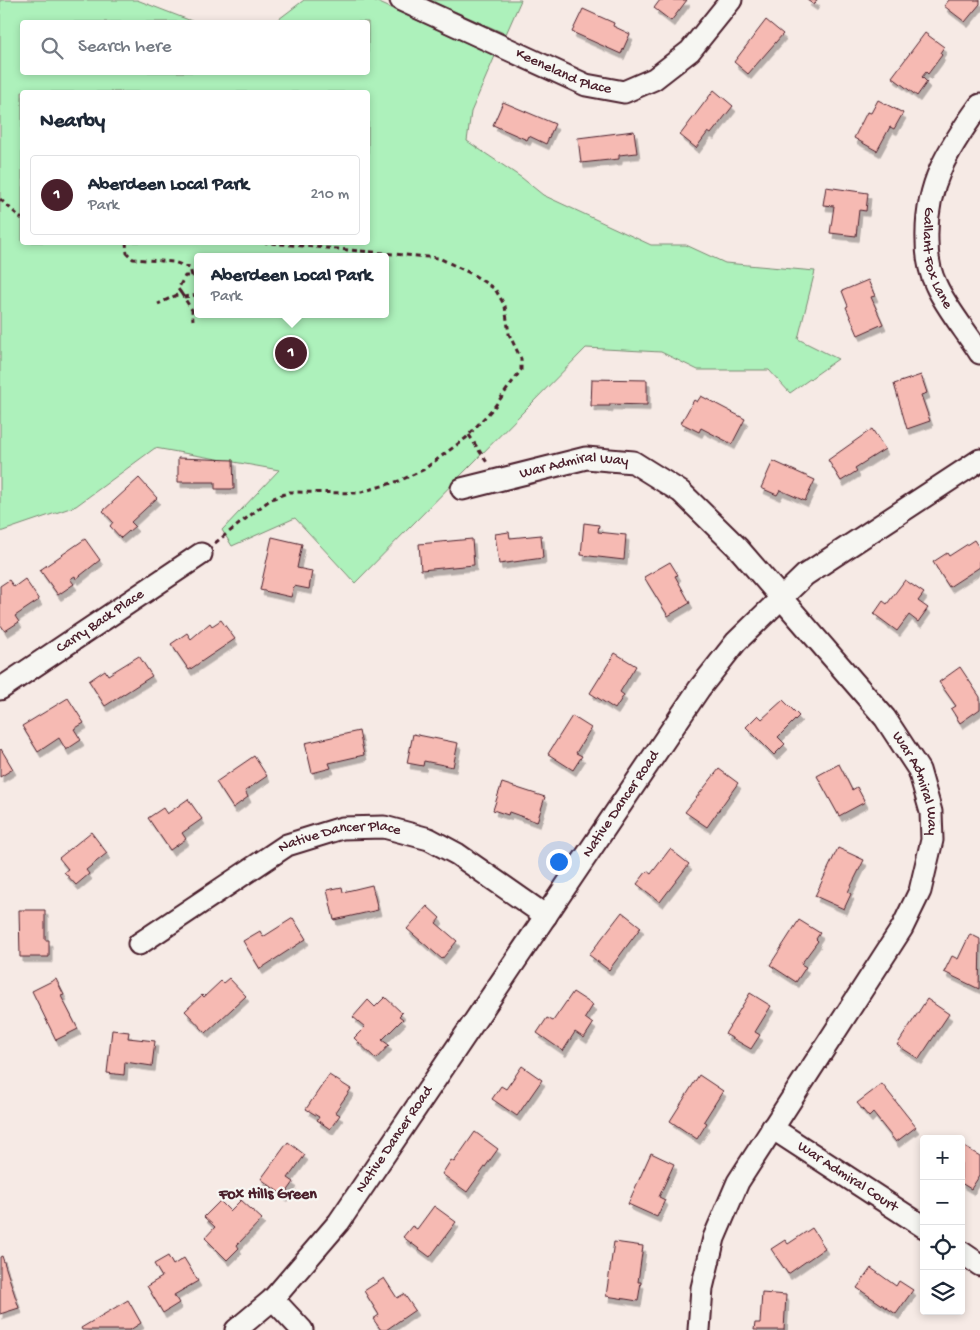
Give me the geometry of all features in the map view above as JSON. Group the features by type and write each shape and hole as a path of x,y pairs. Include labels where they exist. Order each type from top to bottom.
{"street":[{"name":"Keeneland Place","path":"401,0 586,85 624,92 654,78 690,51 731,0"},
{"name":"Gallant Fox Lane","path":"980,105 954,141 930,192 926,219 928,261 936,286 980,353"},
{"name":"War Admiral Way","path":"462,489 586,458 633,462 681,492 738,548 885,718 919,770 931,812 932,840 920,891 902,928 738,1182 714,1238 702,1288 698,1330"},
{"name":"Native Dancer Road","path":"236,1330 272,1299 339,1222 699,689 736,642 806,575 980,460"},
{"name":"Carry Back Place","path":"0,689 201,554"},
{"name":"Native Dancer Place","path":"139,944 287,845 342,828 384,827 428,839 457,854 546,916"},
{"name":"War Admiral Court","path":"772,1128 921,1225"},
{"path":"965,1255 980,1265"},
{"path":"272,1299 302,1330"}],"path":[{"path":"0,199 20,217"},
{"path":"127,245 129,256 182,264 190,268 192,276 185,276 178,289 192,310 193,320"},
{"path":"293,245 383,253"},
{"path":"201,554 271,500 290,492 358,493 379,488 423,470 469,435 495,406 521,370 521,359 509,334 505,306 495,289 472,274 439,258 389,254"},
{"path":"158,304 181,293"},
{"path":"184,297 194,296"},
{"path":"469,435 487,462 494,481"}],"green space":[{"path":"0,0 137,0 189,20 20,20 20,75 370,75 370,20 278,20 304,0 373,0 495,56 471,112 467,141 522,178 543,195 651,245 686,245 725,263 815,271 798,339 838,359 790,393 769,370 698,370 661,352 586,348 355,583 295,518 232,546 222,530 279,470 155,448 76,506 0,532"},
{"path":"429,0 521,0 506,34"}],"building":[{"path":"660,0 687,0 671,21 654,8"},
{"path":"807,0 817,0 814,5"},
{"path":"949,0 980,0 980,4 965,22 944,6"},
{"path":"583,9 614,23 613,26 630,34 621,54 572,32"},
{"path":"766,20 783,34 748,74 734,62"},
{"path":"925,33 944,47 940,53 942,55 928,74 926,72 922,77 927,82 917,96 892,77"},
{"path":"714,90 733,106 711,134 708,132 696,148 680,135"},
{"path":"878,100 903,113 894,129 890,127 877,151 854,138 867,112 871,113"},
{"path":"503,102 555,124 546,144 529,136 527,140 493,125"},
{"path":"634,131 637,153 619,155 619,159 581,163 578,138"},
{"path":"826,187 868,193 866,211 859,210 856,236 830,233 834,206 823,205"},
{"path":"868,280 875,296 871,297 883,324 858,335 846,307 848,306 842,291"},
{"path":"921,375 927,393 921,395 930,421 907,429 894,384"},
{"path":"592,379 647,380 647,405 610,404 610,406 591,406"},
{"path":"701,396 745,419 732,444 701,428 699,432 681,423 694,400 697,402"},
{"path":"872,429 885,449 855,468 857,471 841,481 828,460"},
{"path":"178,458 233,460 234,489 215,489 215,482 178,482"},
{"path":"773,461 815,480 805,501 780,490 777,495 761,488"},
{"path":"139,478 157,498 131,522 135,526 121,538 110,526 113,522 103,511"},
{"path":"584,523 599,525 598,532 626,535 624,560 581,555"},
{"path":"509,532 510,538 541,535 543,558 499,564 495,534"},
{"path":"272,537 302,544 297,568 312,571 309,589 294,586 291,597 260,590"},
{"path":"85,539 100,560 76,579 75,576 70,579 74,584 58,595 40,570"},
{"path":"472,539 474,565 421,570 419,544"},
{"path":"974,540 980,549 980,567 949,587 933,562 947,553 949,556"},
{"path":"670,562 678,575 675,576 690,603 668,616 644,577"},
{"path":"25,579 39,600 15,616 19,622 5,631 0,624 0,586 9,580 14,587"},
{"path":"905,580 924,593 918,601 928,608 918,622 909,615 897,631 874,614 883,601 887,604"},
{"path":"221,620 235,639 189,670 171,644 187,633 191,639 210,623 212,626"},
{"path":"615,653 636,666 620,692 624,695 615,709 590,693"},
{"path":"139,656 152,676 105,706 89,681 105,670 108,675"},
{"path":"960,667 980,697 980,709 960,723 951,709 956,706 939,682"},
{"path":"68,698 84,723 74,729 81,740 66,750 59,738 38,752 22,726"},
{"path":"783,700 799,716 778,737 785,744 774,755 746,727 758,715 762,719"},
{"path":"572,716 591,728 576,753 582,756 573,770 548,754"},
{"path":"359,731 364,755 329,763 331,768 312,773 305,743"},
{"path":"413,734 458,743 453,767 424,761 423,766 407,763"},
{"path":"0,750 13,769 0,777"},
{"path":"254,756 267,776 245,791 248,797 233,808 216,782"},
{"path":"839,764 852,790 857,787 865,802 839,816 817,776"},
{"path":"719,769 738,783 707,827 685,812"},
{"path":"502,783 545,797 537,822 509,812 508,815 493,810"},
{"path":"188,799 202,819 182,833 186,839 170,850 148,818 163,808 167,814"},
{"path":"91,832 107,853 86,870 89,874 76,885 64,872 68,869 59,858"},
{"path":"838,848 864,860 848,892 851,894 844,909 815,896"},
{"path":"670,849 689,864 660,902 637,884 647,871 651,874"},
{"path":"372,885 378,910 334,920 327,890 342,887 343,892"},
{"path":"427,906 440,918 436,923 457,941 442,959 407,929"},
{"path":"19,910 45,910 45,940 49,940 49,957 20,957"},
{"path":"622,912 641,927 609,970 589,955"},
{"path":"293,918 306,939 260,969 243,941 260,931 263,937"},
{"path":"799,920 820,933 816,939 818,941 801,964 806,967 796,982 770,965"},
{"path":"970,934 980,939 979,989 944,972 952,956 958,959"},
{"path":"229,978 246,996 206,1033 185,1011 202,995 204,997 221,981 223,983"},
{"path":"56,979 64,995 61,996 78,1029 56,1040 32,991"},
{"path":"573,992 593,1005 585,1018 593,1024 584,1038 575,1032 563,1051 537,1033 547,1018 553,1021"},
{"path":"750,993 771,1006 755,1032 760,1035 751,1049 725,1034"},
{"path":"385,997 402,1013 399,1016 403,1019 382,1040 389,1045 376,1059 354,1038 365,1027 353,1017 368,1000 375,1007"},
{"path":"927,999 949,1014 919,1059 897,1045"},
{"path":"112,1030 129,1032 128,1038 155,1041 152,1066 125,1062 124,1075 107,1073"},
{"path":"522,1066 542,1080 517,1116 492,1099 501,1086 506,1089"},
{"path":"329,1075 351,1089 335,1112 340,1115 330,1129 317,1120 319,1117 306,1109"},
{"path":"699,1075 723,1091 704,1121 707,1123 697,1139 670,1121"},
{"path":"882,1084 916,1127 896,1142 873,1113 869,1117 857,1103"},
{"path":"475,1132 498,1149 467,1192 442,1174 451,1160 454,1162"},
{"path":"288,1142 305,1155 288,1178 294,1182 284,1196 261,1179"},
{"path":"965,1147 980,1156 980,1175 971,1189 965,1185"},
{"path":"651,1153 674,1164 659,1197 665,1200 657,1217 628,1204"},
{"path":"241,1200 262,1219 237,1245 239,1248 227,1260 205,1238 215,1227 204,1217 220,1201 230,1211"},
{"path":"434,1206 456,1222 430,1257 403,1237 412,1226 417,1229"},
{"path":"812,1228 825,1248 788,1274 771,1249 785,1240 788,1244"},
{"path":"614,1242 643,1246 638,1282 641,1282 638,1301 606,1296"},
{"path":"2,1256 19,1308 0,1314 0,1257"},
{"path":"168,1256 173,1265 184,1258 198,1281 174,1295 179,1303 163,1313 147,1286 162,1277 154,1264"},
{"path":"871,1268 896,1286 899,1281 913,1290 896,1314 857,1288"},
{"path":"384,1278 397,1298 404,1294 415,1310 386,1330 381,1330 373,1319 379,1315 364,1291"},
{"path":"762,1293 786,1295 784,1330 754,1330 755,1323 760,1323"},
{"path":"128,1300 141,1323 130,1330 82,1330 81,1328"}],"place":[{"name":"Aberdeen Local Park","path":"291,353"}],"district":[{"name":"Fox Hills Green","path":"268,1195"}]}
